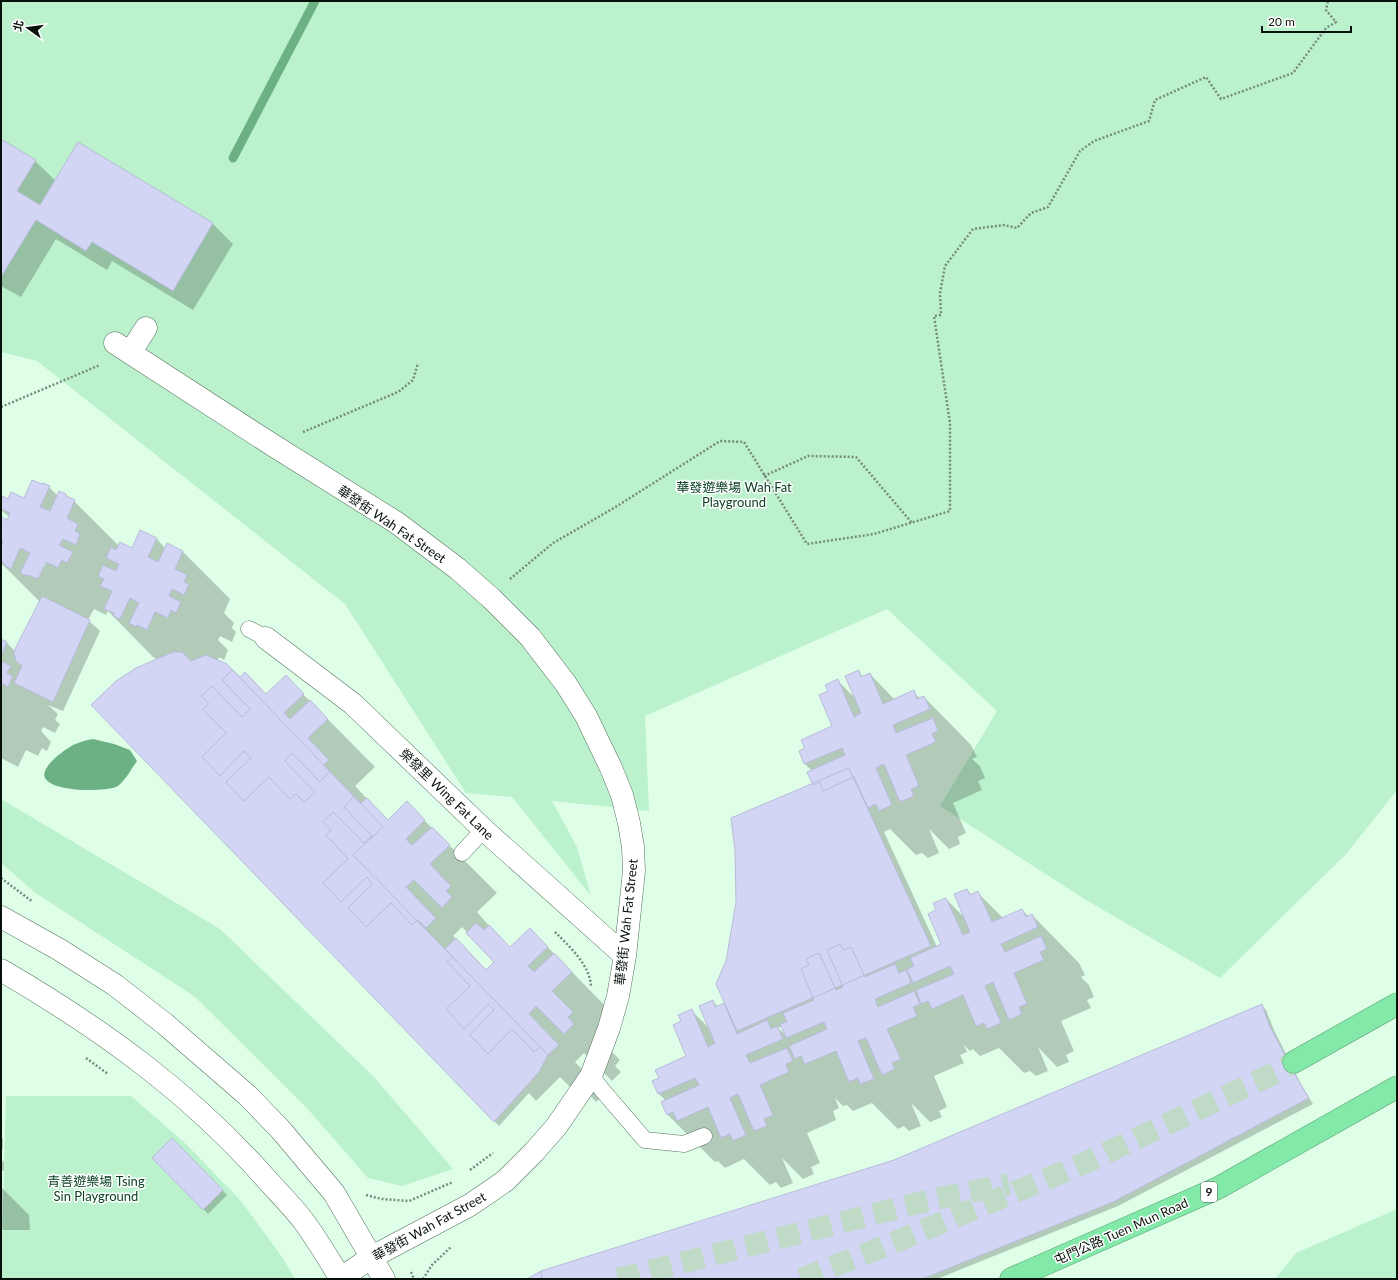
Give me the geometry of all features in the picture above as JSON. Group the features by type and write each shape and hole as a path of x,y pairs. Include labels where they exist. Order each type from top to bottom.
{"highway":[{"path":"1294,1062 1397,1004"},
{"name":"屯門公路 Tuen Mun Road","path":"1011,1279 1218,1188 1397,1086"}],"street":[{"name":"華發街 Wah Fat Street","path":"146,328 123,348 409,532 463,574 492,599 530,638 566,684 586,716 612,768 622,795 629,823 634,865 625,956 618,996 609,1028 591,1076 556,1127 505,1181 470,1205 372,1257 341,1279"},
{"name":"榮發里 Wing Fat Lane","path":"257,633 353,704 483,829 625,956"},
{"path":"1,917 60,950 115,985 165,1024 247,1095 280,1129 330,1188 384,1279"},
{"path":"1,970 90,1024 176,1090 249,1159 297,1214 341,1279"}],"lane":[{"path":"462,853 476,839 483,829"},
{"path":"591,1076 603,1092 646,1140 684,1144 704,1136"}],"path":[{"path":"513,584 508,580 553,543 614,508 720,441 744,442 807,544 874,534 950,510 950,423 934,316 941,315 940,293 945,266 973,229 1004,225 1017,228 1031,213 1048,207 1080,151 1094,141 1149,121 1155,100 1206,77 1221,98 1293,73 1326,28 1336,22 1326,10 1328,1"},
{"path":"1,407 102,364 96,360"},
{"path":"303,432 398,392 413,380 418,363"},
{"path":"764,476 808,456 856,456 912,523"},
{"path":"550,927 572,949 583,964 591,985 590,992"},
{"path":"80,1054 111,1076"},
{"path":"470,1171 495,1152"},
{"path":"362,1193 382,1199 409,1201 457,1180"},
{"path":"423,1279 432,1265 450,1247 457,1244"}],"green space":[{"name":"華發遊樂場 Wah Fat Playground","path":"1,1 1397,1 1397,790 1347,853 1220,978 1086,900 940,806 997,711 887,609 645,716 649,811 552,801 577,847 591,896 512,797 466,793 345,604 37,361 1,352"},
{"path":"1,799 220,929 374,1077 453,1169 402,1186 368,1178 306,1107 194,996 37,894 1,863"},
{"name":"青善遊樂場 Tsing Sin Playground","path":"6,1096 131,1096 186,1144 241,1201 282,1257 295,1279 1,1279"},
{"path":"1397,1209 1397,1279 1275,1279 1296,1253"}],"shaded area":[{"path":"93,739 130,750 137,761 119,785 110,789 78,790 57,786 50,783 45,778 44,774 46,769 54,759 73,745"}],"building":[{"path":"1,139 36,160 17,191 40,205 78,142 213,223 173,291 92,242 86,251 36,220 1,277"},
{"path":"32,480 50,486 40,507 50,511 59,491 75,500 67,518 78,524 75,531 80,534 76,545 63,539 59,545 73,552 67,563 62,560 58,568 46,562 38,579 20,573 30,553 20,548 11,569 4,565 1,561 1,546 3,541 1,540 1,517 7,520 10,513 1,509 1,500 3,496 8,499 11,492 24,498"},
{"path":"140,530 157,538 148,557 158,562 167,543 183,551 175,569 187,575 184,582 189,584 184,595 172,589 169,596 181,602 176,613 171,610 168,618 155,612 147,630 129,623 139,603 130,598 120,619 113,616 114,613 104,609 112,591 100,586 104,579 98,576 103,565 116,571 119,564 106,558 111,547 116,550 120,542 132,548"},
{"path":"42,596 90,620 53,702 14,683 22,666 16,661 14,653"},
{"path":"1,639 7,642 1,656"},
{"path":"173,652 182,652 191,661 206,655 227,664 383,827 353,855 548,1055 539,1072 494,1122 91,705 116,681 136,668"},
{"path":"1,661 11,666 7,673 13,676 8,687 1,683"},
{"path":"232,670 240,677 245,672 266,694 286,675 304,694 284,713 290,719 310,700 328,719 308,738 329,760 324,765 330,771 320,782 292,753 285,761 315,792 304,802 296,794 290,799 269,777 244,801 226,782 251,758 244,751 220,776 202,757 226,733 203,709 209,704 201,696 212,686 242,717 250,709 222,680"},
{"path":"859,670 861,677 870,673 883,704 914,690 917,699 924,696 930,709 893,725 896,733 933,718 938,731 932,734 936,742 906,755 919,786 911,789 914,796 900,802 884,764 876,768 892,805 879,811 876,804 868,808 854,777 823,791 820,782 813,785 807,772 845,755 842,748 804,764 799,751 805,748 801,740 832,726 819,695 828,691 825,685 838,679 854,717 861,713 845,676"},
{"path":"849,768 931,946 737,1031 716,984 726,961 736,902 735,851 731,818"},
{"path":"354,796 361,803 367,798 388,820 407,801 425,820 406,839 412,845 432,827 450,845 430,864 451,886 446,891 452,897 442,908 414,880 406,887 436,918 426,928 418,920 412,925 391,903 366,927 348,908 372,884 367,877 341,902 323,883 348,859 326,835 331,830 323,822 333,812 364,843 372,836 344,807"},
{"path":"967,889 970,895 978,891 992,922 1022,909 1026,917 1032,914 1038,927 1001,944 1005,952 1041,936 1047,949 1040,952 1044,960 1014,973 1027,1004 1019,1007 1022,1014 1009,1020 993,982 985,986 1001,1023 987,1029 984,1023 976,1026 963,995 932,1009 928,1001 921,1004 916,990 954,974 950,966 913,983 907,969 914,966 910,958 941,944 928,914 936,910 933,903 946,898 963,935 970,932 954,894"},
{"path":"476,923 484,930 489,925 510,947 530,928 548,947 528,966 534,972 554,953 572,972 552,991 573,1012 568,1017 574,1024 564,1034 536,1006 529,1014 559,1045 548,1055 540,1047 534,1052 512,1029 488,1054 470,1035 494,1010 488,1004 464,1029 446,1009 470,986 447,962 453,957 445,949 456,938 486,970 494,962 466,933"},
{"path":"840,944 843,950 851,947 865,977 895,964 899,973 906,970 911,983 875,999 878,1007 914,991 920,1004 913,1007 917,1016 887,1029 901,1059 892,1063 895,1069 882,1075 866,1038 858,1041 874,1079 860,1084 858,1078 849,1082 836,1051 805,1064 801,1056 795,1059 789,1046 827,1029 824,1022 786,1038 780,1024 787,1022 783,1013 814,1000 801,969 809,965 806,959 819,953 836,990 843,987 827,950"},
{"path":"713,1000 715,1007 724,1003 737,1034 767,1020 771,1029 777,1026 783,1039 746,1055 750,1063 787,1048 793,1061 786,1064 789,1072 760,1085 773,1115 764,1119 767,1126 754,1131 738,1094 730,1098 746,1135 733,1141 730,1134 721,1138 708,1107 677,1121 673,1112 667,1115 661,1102 699,1085 695,1078 658,1094 652,1081 659,1078 655,1070 686,1056 673,1025 681,1021 678,1015 692,1009 708,1047 715,1043 699,1006"},
{"path":"1262,1004 1269,1025 1309,1098 1113,1202 922,1279 542,1279 541,1271 894,1160"},
{"path":"172,1138 223,1190 203,1210 152,1158"},
{"path":"541,1271 542,1279 527,1279"}],"waterway":[{"path":"233,158 315,1"}],"tunnel":[{"path":"801,1279 888,1245 1087,1162 1277,1072 1294,1062"},
{"path":"618,1279 926,1201 1009,1184"}]}
